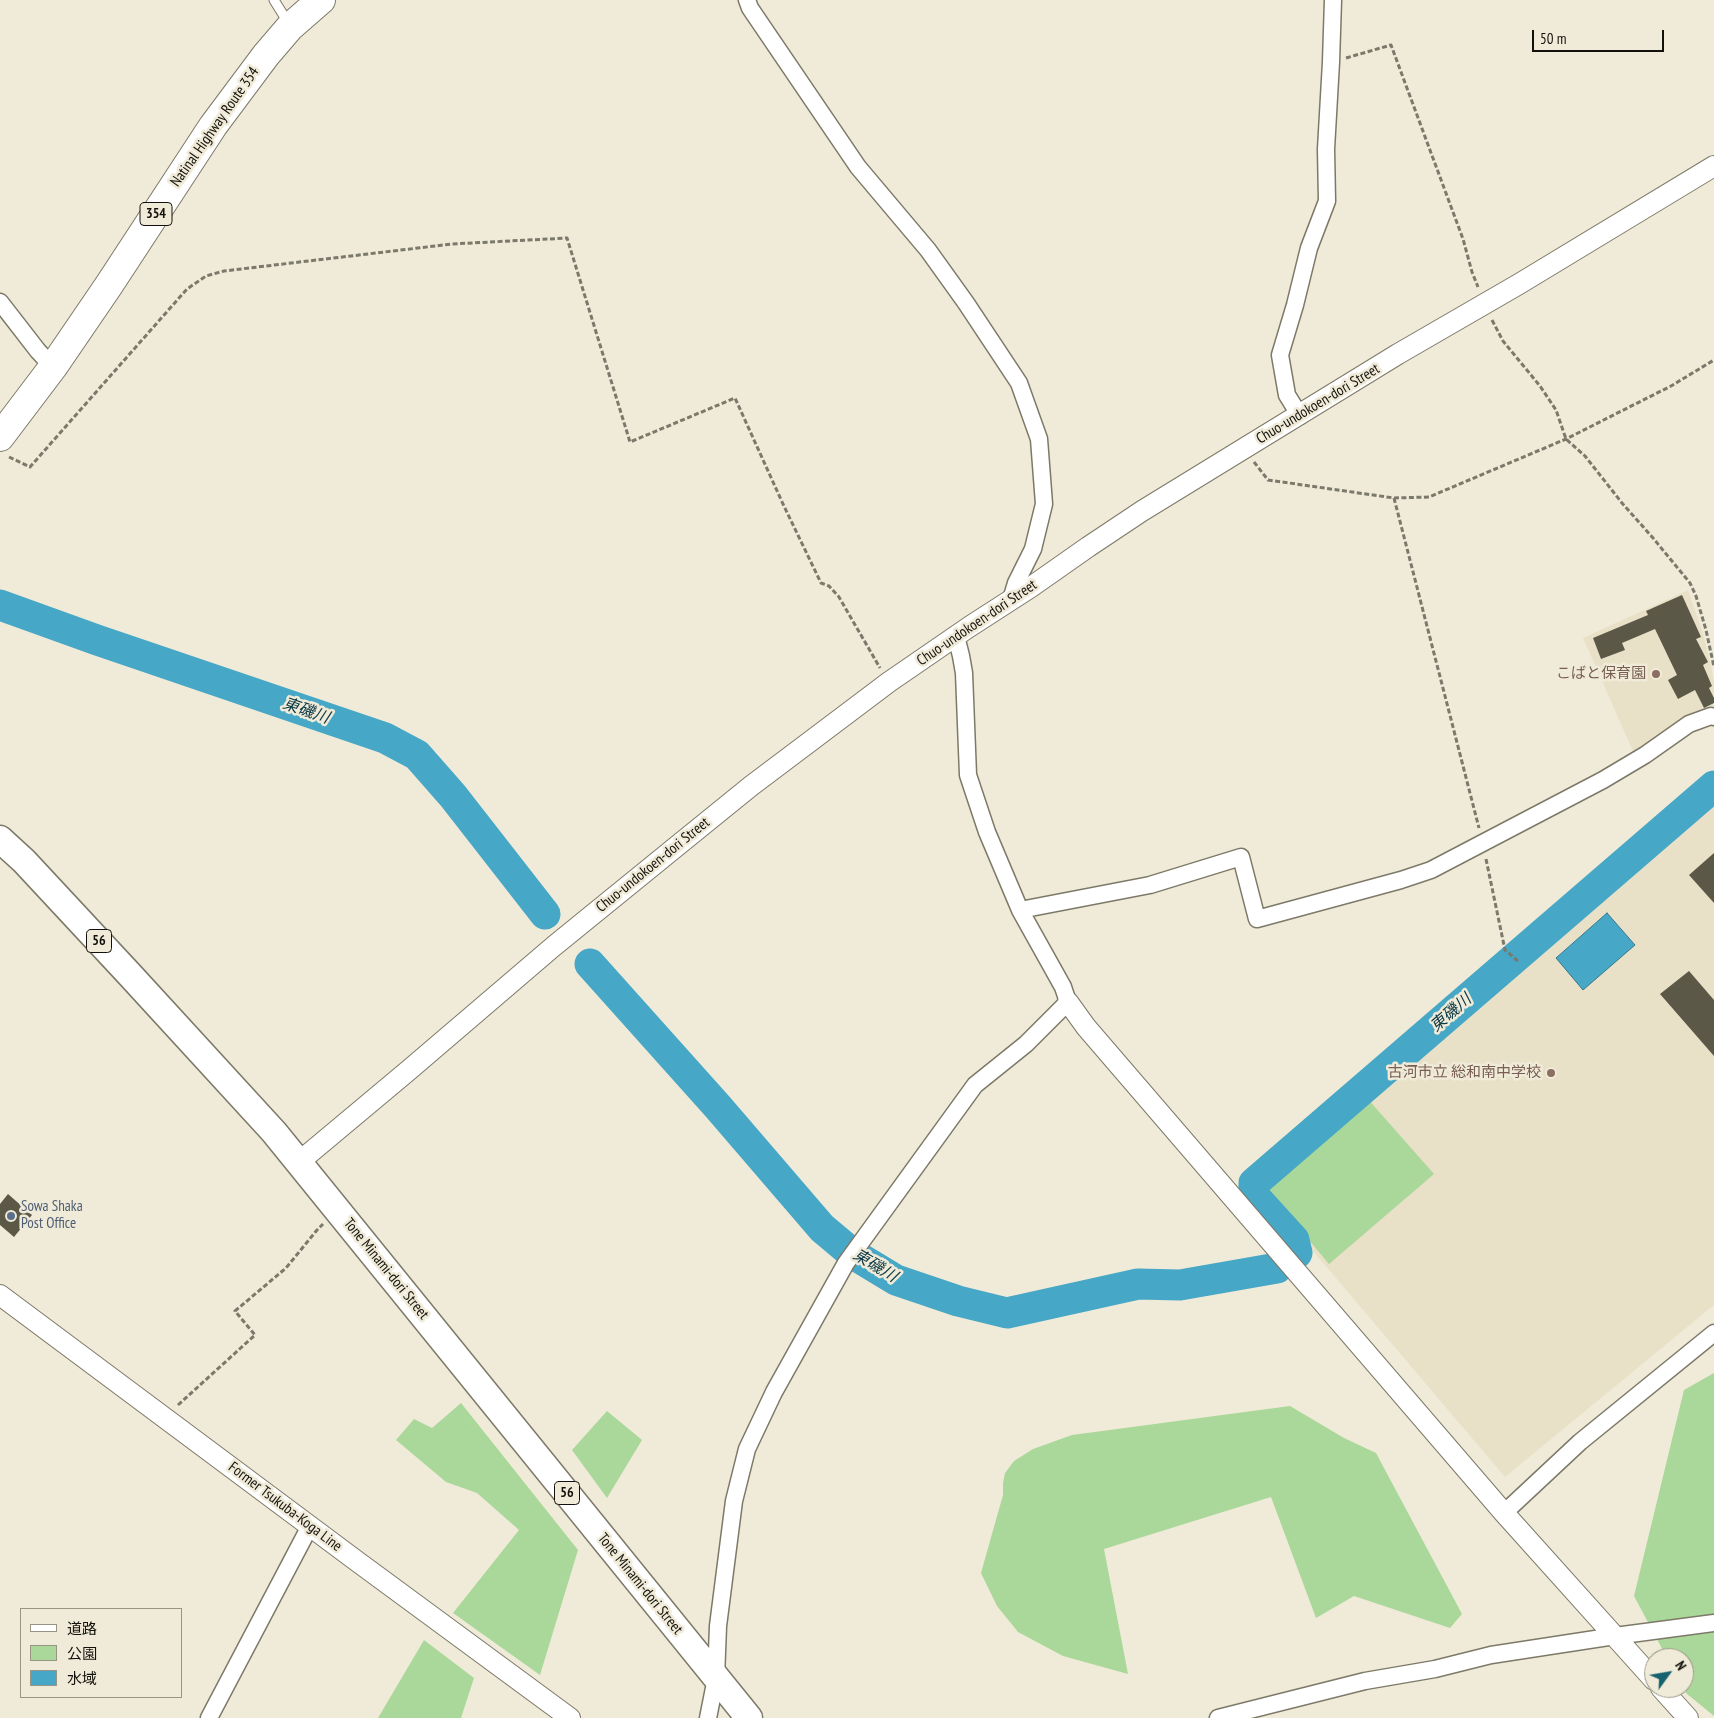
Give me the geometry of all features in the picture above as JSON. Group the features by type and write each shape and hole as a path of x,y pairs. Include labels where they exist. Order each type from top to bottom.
{"highway":[{"name":"Natinal Highway Route 354","path":"4,446 53,366 109,286 213,126 266,55 290,27 321,0"}],"main road":[{"name":"Tone Minami-dori Street","path":"0,839 24,861 183,1032 299,1162 749,1718"}],"street":[{"path":"747,0 750,8 858,167 928,250 966,303 1019,384 1038,439 1044,504 1033,549 1016,583 1012,600"},
{"path":"1300,416 1287,395 1280,355 1296,305 1309,248 1327,201 1326,149 1333,0"},
{"name":"Chuo-undokoen-dori Street","path":"299,1162 554,946 676,846 751,786 889,682 1142,511 1300,416 1398,354 1485,304 1714,166"},
{"path":"0,302 38,351 53,366"},
{"path":"956,636 964,673 968,774 986,832 1020,910 1063,987 1068,1002 1086,1027 1504,1513 1644,1669"},
{"path":"1020,910 1150,885 1241,857 1257,919 1401,880 1431,870 1603,780 1645,755 1689,724 1711,716 1714,717"},
{"path":"708,1718 716,1678 718,1626 734,1500 747,1449 774,1392 846,1263 975,1085 1026,1044 1068,1002"},
{"name":"Former Tsukuba-Koga Line","path":"0,1295 570,1718"},
{"path":"1504,1513 1580,1442 1714,1333"},
{"path":"209,1718 310,1526"},
{"path":"1218,1718 1365,1682 1435,1669 1491,1655 1714,1623"},
{"path":"1670,1698 1688,1718"}],"lane":[{"path":"274,0 290,27"}],"path":[{"path":"1331,62 1391,45 1463,239 1472,272 1492,322 1503,341 1540,386 1556,410 1566,439 1585,456 1690,583 1706,630 1714,667"},
{"path":"4,446 30,467 187,289 206,276 224,271 452,244 567,238 630,442 735,398 821,583 829,586 839,598 889,682"},
{"path":"1243,449 1268,480 1394,498 1429,497 1566,439 1671,386 1714,360"},
{"path":"1394,498 1482,843 1505,950 1518,962"},
{"path":"164,1418 255,1335 235,1311 286,1268 317,1230 339,1212"}],"shaded area":[{"name":"こばと保育園","path":"1688,590 1703,633 1711,666 1714,682 1714,707 1635,756 1583,638"},
{"name":"古河市立 総和南中学校","path":"1714,795 1714,1305 1505,1477 1256,1184"}],"green space":[{"path":"1366,1097 1434,1174 1329,1264 1261,1183"},
{"path":"1714,1373 1714,1716 1692,1698 1694,1698 1694,1648 1662,1648 1634,1596 1684,1390"},
{"path":"461,1403 578,1550 540,1675 453,1613 519,1530 477,1493 446,1482 396,1440 414,1419 432,1428"},
{"path":"1290,1406 1344,1438 1376,1453 1462,1614 1450,1628 1354,1596 1316,1618 1271,1497 1104,1549 1128,1674 1063,1656 1018,1632 997,1606 981,1573 1003,1495 1005,1473 1014,1461 1033,1449 1072,1435"},
{"path":"607,1411 642,1440 607,1498 572,1450"},
{"path":"424,1640 474,1678 461,1718 378,1718"}],"water":[{"path":"0,599 72,624 68,635 0,610"},
{"path":"1607,913 1635,945 1583,990 1556,958"}],"building":[{"path":"1682,595 1701,637 1696,639 1708,662 1703,665 1712,686 1709,688 1714,698 1714,703 1704,708 1695,690 1678,699 1668,680 1677,675 1655,629 1622,643 1625,650 1601,659 1593,638 1648,615 1646,611"},
{"path":"1714,853 1714,903 1689,875"},
{"path":"1689,971 1714,1000 1714,1056 1660,994"},
{"path":"8,1194 32,1215 14,1237 0,1225 0,1204"}],"waterway":[{"name":"東磯川","path":"0,605 385,738 417,755 453,796 545,914"},
{"name":"東磯川","path":"1297,1253 1294,1240 1254,1196 1254,1183 1714,786"},
{"name":"東磯川","path":"590,964 718,1107 822,1228 853,1254 896,1280 958,1301 1007,1313 1138,1284 1180,1285 1277,1268"}],"place":[{"name":"こばと保育園","path":"1656,674"},
{"name":"古河市立 総和南中学校","path":"1551,1073"},
{"name":"Sowa Shaka Post Office","path":"11,1216"}]}
